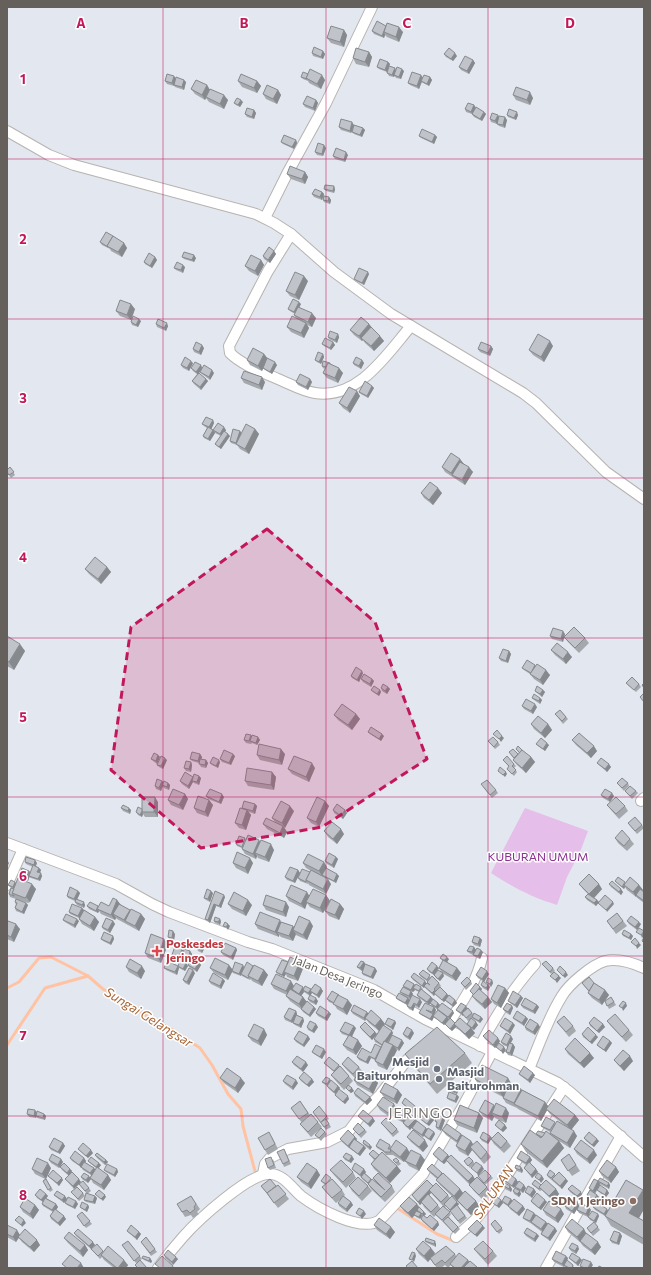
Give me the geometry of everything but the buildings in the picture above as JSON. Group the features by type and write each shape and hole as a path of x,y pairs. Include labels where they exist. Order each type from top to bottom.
{"street":[{"path":"265,218 288,172 326,103 372,7"},
{"path":"7,131 49,155 74,165 256,214 265,218 291,234 334,272 371,301 530,398 606,472 644,499"},
{"path":"291,234 268,271 229,346 230,353 233,356 250,367 304,390 314,393 326,393 342,390 364,378 411,326"},
{"name":"Jalan Desa Jeringo","path":"7,843 116,884 168,912 248,942 272,949 374,990 443,1028 564,1087 644,1157"},
{"path":"7,885 23,849"},
{"path":"263,1174 265,1164 270,1158 288,1149 327,1142 349,1131 406,1062 428,1039 443,1028 471,989 482,958"},
{"path":"529,1069 563,995 582,975 595,966 604,962 615,960 644,968"},
{"path":"480,1046 490,1027 515,988 535,964"},
{"path":"158,1268 172,1249 193,1226 234,1191 250,1180 263,1174 281,1177 310,1202 331,1213 362,1224 377,1222 392,1209 423,1174 462,1108 492,1052"},
{"path":"456,1238 475,1220 489,1203 564,1087"},
{"path":"546,1268 621,1136"}],"highlighted area":[{"path":"267,529 375,622 427,759 322,827 201,848 111,770 131,627"}],"green space":[{"name":"KUBURAN UMUM","path":"525,808 588,831 580,852 567,877 557,905 523,892 491,873"}],"waterway":[{"name":"Sungai Gelangsar","path":"7,988 19,982 39,958 51,957 88,976 103,989 150,1018 168,1027 200,1048 212,1065 228,1094 241,1109 243,1126 255,1171"},
{"path":"7,1045 45,988 88,976"},
{"name":"SALURAN","path":"397,1208 437,1234 454,1241 455,1239"}],"place":[{"name":"Poskesdes Jeringo","path":"157,951"},
{"name":"Mesjid Baiturohman","path":"437,1069"},
{"name":"Masjid Baiturohman","path":"439,1079"},
{"name":"SDN 1 Jeringo","path":"633,1201"}],"district":[{"name":"JERINGO","path":"421,1113"}]}
